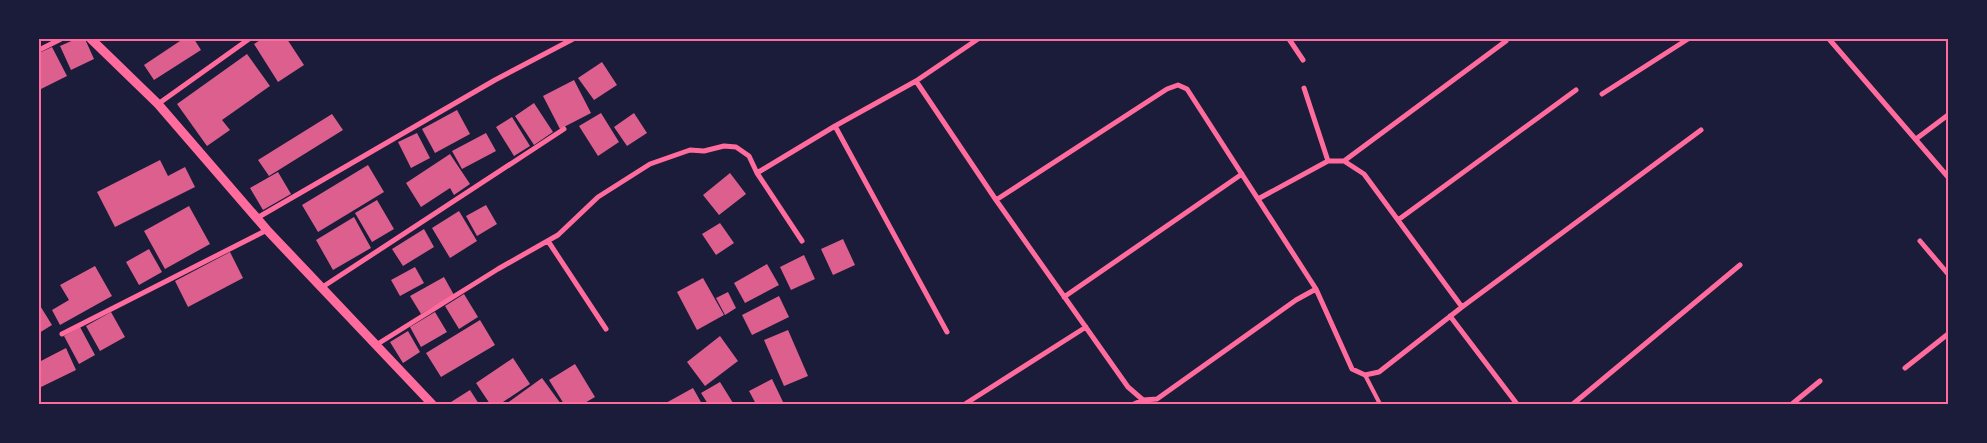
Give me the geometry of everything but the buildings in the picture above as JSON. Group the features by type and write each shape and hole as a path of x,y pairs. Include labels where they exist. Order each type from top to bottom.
{"street":[{"path":"39,50 61,39"},
{"path":"91,39 158,104 267,230 432,404"},
{"path":"158,104 249,39"},
{"path":"257,218 495,80 572,39"},
{"path":"757,173 835,126 916,81 978,39"},
{"path":"1289,39 1303,60"},
{"path":"1602,94 1688,39"},
{"path":"1829,39 1948,176"},
{"path":"1344,161 1506,41"},
{"path":"916,81 1064,297 1128,386 1144,402"},
{"path":"996,200 1167,89 1178,84 1187,89 1316,289 1352,369 1365,375 1378,372 1462,307 1701,130"},
{"path":"1304,88 1328,161"},
{"path":"1398,220 1576,90"},
{"path":"1916,139 1948,114"},
{"path":"835,126 947,332"},
{"path":"320,288 564,129"},
{"path":"376,346 498,269 558,236 598,197 650,164 690,150 704,152 724,146 736,147 749,156 757,173 802,241"},
{"path":"1258,198 1328,161 1344,161 1364,174 1462,307"},
{"path":"1064,297 1242,174"},
{"path":"62,334 267,230"},
{"path":"548,241 606,329"},
{"path":"1920,241 1948,273"},
{"path":"1573,404 1740,265"},
{"path":"1134,404 1157,399 1296,300 1316,289"},
{"path":"1450,316 1517,404"},
{"path":"965,404 1086,327"},
{"path":"1905,368 1948,334"},
{"path":"1792,404 1820,381"}],"lane":[{"path":"1365,375 1380,404"}]}
